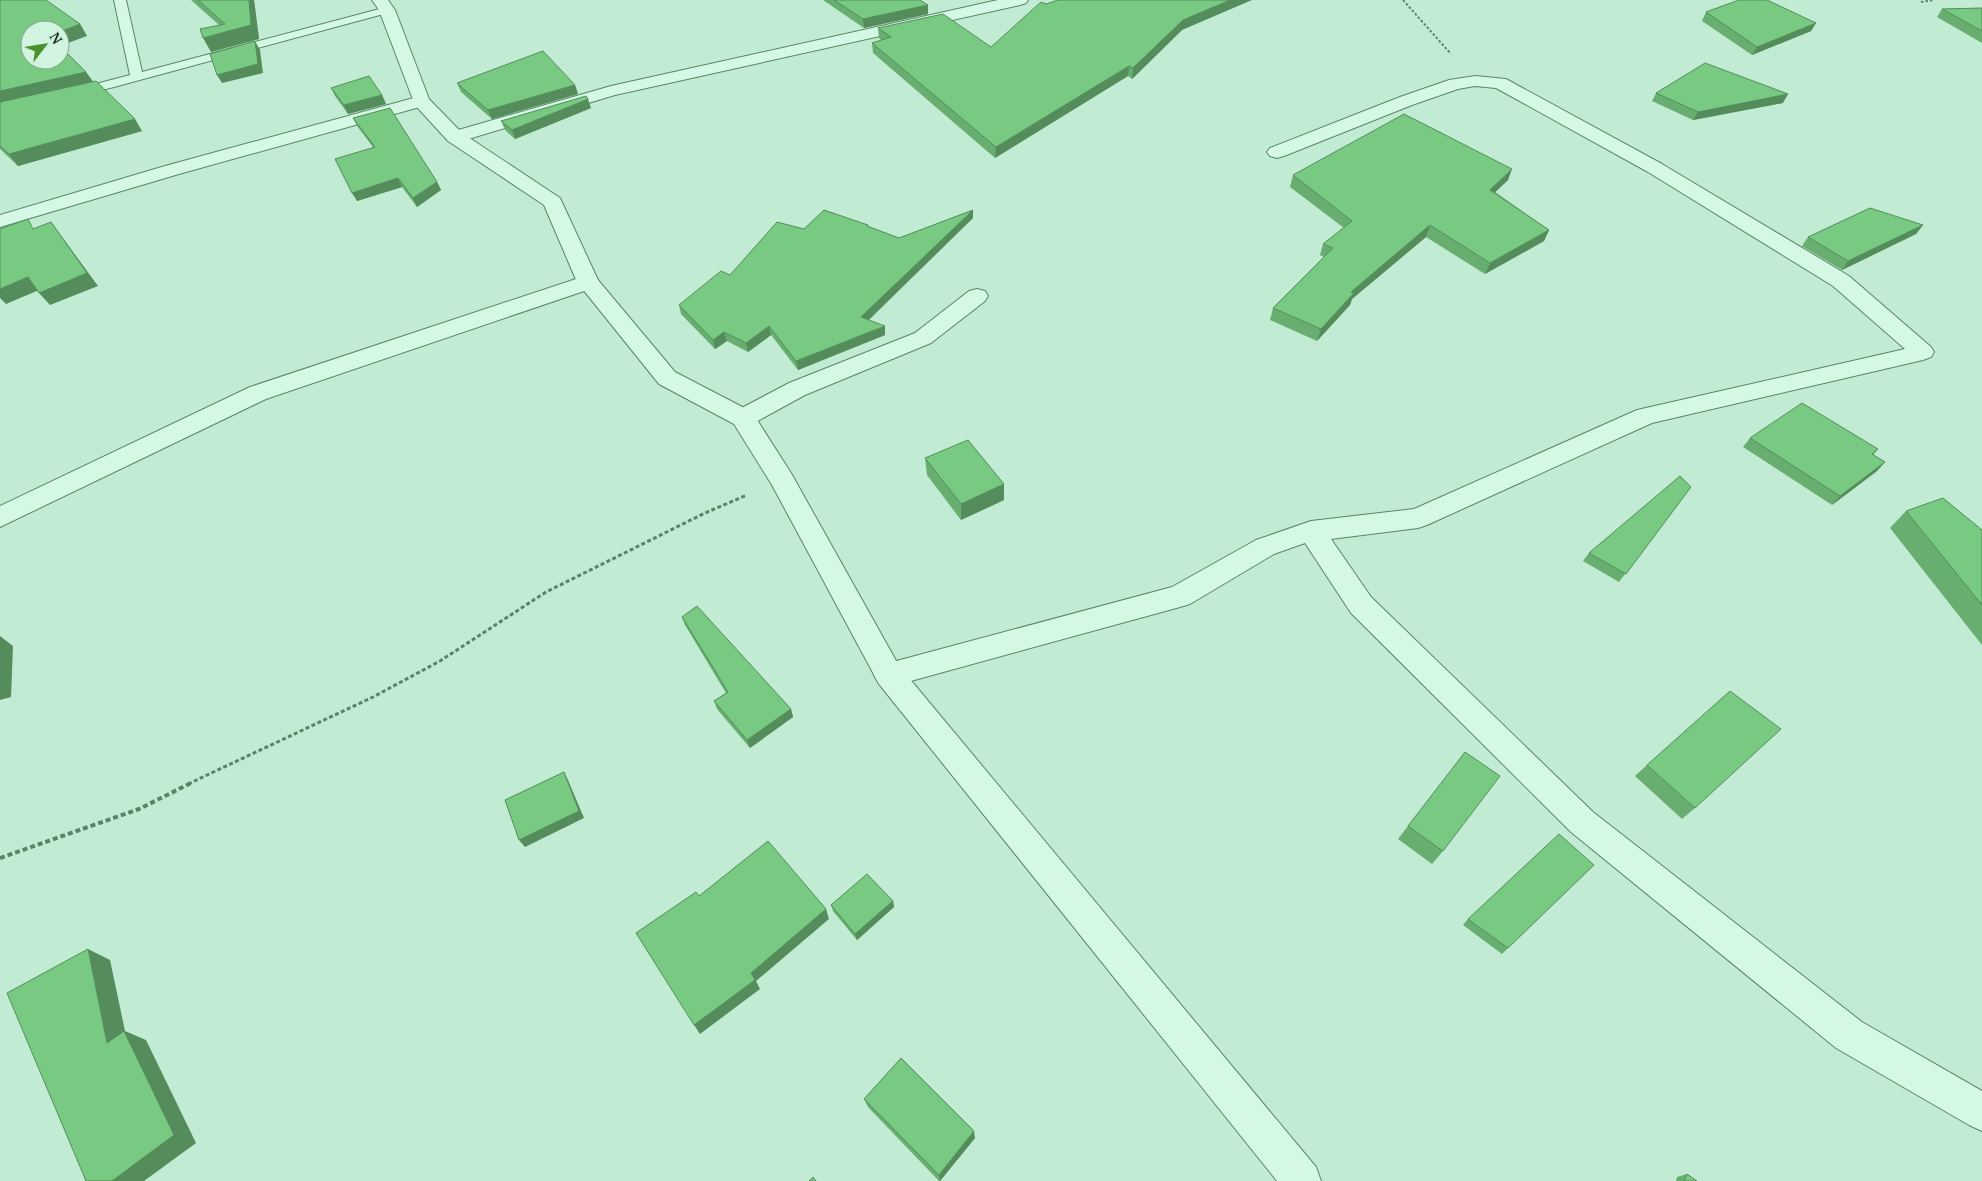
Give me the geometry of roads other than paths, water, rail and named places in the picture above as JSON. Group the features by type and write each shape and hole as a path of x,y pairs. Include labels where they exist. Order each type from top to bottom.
{"street":[{"path":"455,137 611,91 1020,0"},
{"path":"383,5 420,102 455,137 553,202 588,282 667,378 743,418 782,480 889,675 1302,1181"},
{"path":"889,675 1180,596 1265,548 1311,531 1418,518 1646,416 1923,352 1840,281 1655,168 1500,83 1476,81 1455,84 1406,101 1277,152"},
{"path":"0,221 172,170 420,102"},
{"path":"0,517 258,393 588,282"},
{"path":"743,418 797,389 923,338 977,296"},
{"path":"1311,531 1361,605 1582,822 1849,1035 1982,1112"}],"lane":[{"path":"120,0 137,78"},
{"path":"65,96 137,78 383,5"}]}
